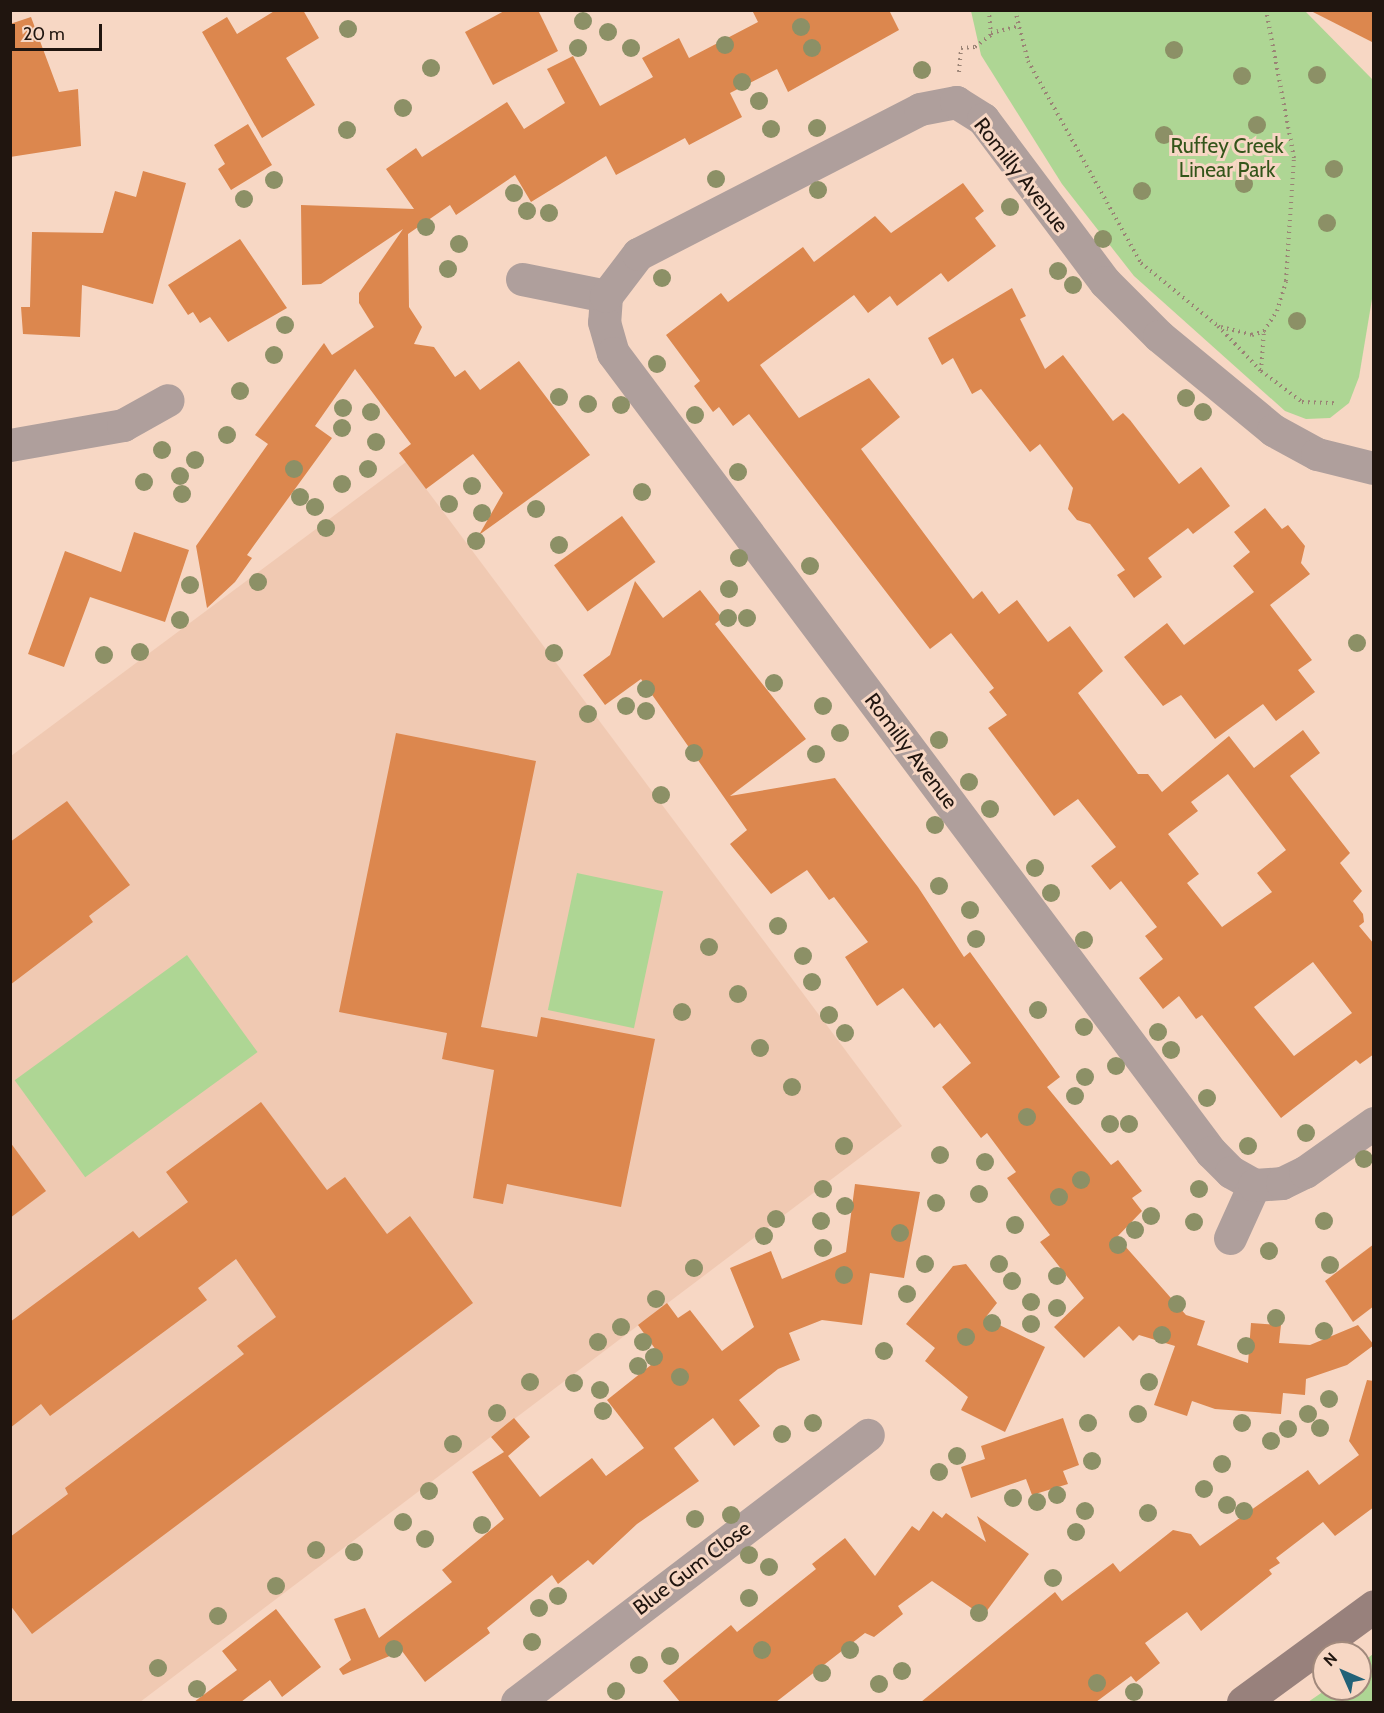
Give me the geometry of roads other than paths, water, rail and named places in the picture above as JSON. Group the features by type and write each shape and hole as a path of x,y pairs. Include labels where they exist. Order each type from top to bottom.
{"main road":[{"path":"1243,1702 1374,1606"}],"street":[{"name":"Romilly Avenue","path":"1254,1185 1211,1152 613,353 604,322 606,296 638,254 920,109 956,102 983,119 1105,282 1159,336 1273,430 1317,454 1373,467"},
{"path":"522,279 606,296"},
{"path":"10,445 123,425 168,400"},
{"path":"1373,467 1374,476"},
{"path":"1230,1238 1254,1185 1282,1183 1305,1172 1374,1123"},
{"name":"Blue Gum Close","path":"517,1702 868,1435"}],"park label":[{"name":"Ruffey Creek Linear Park","path":"1227,158"}]}
